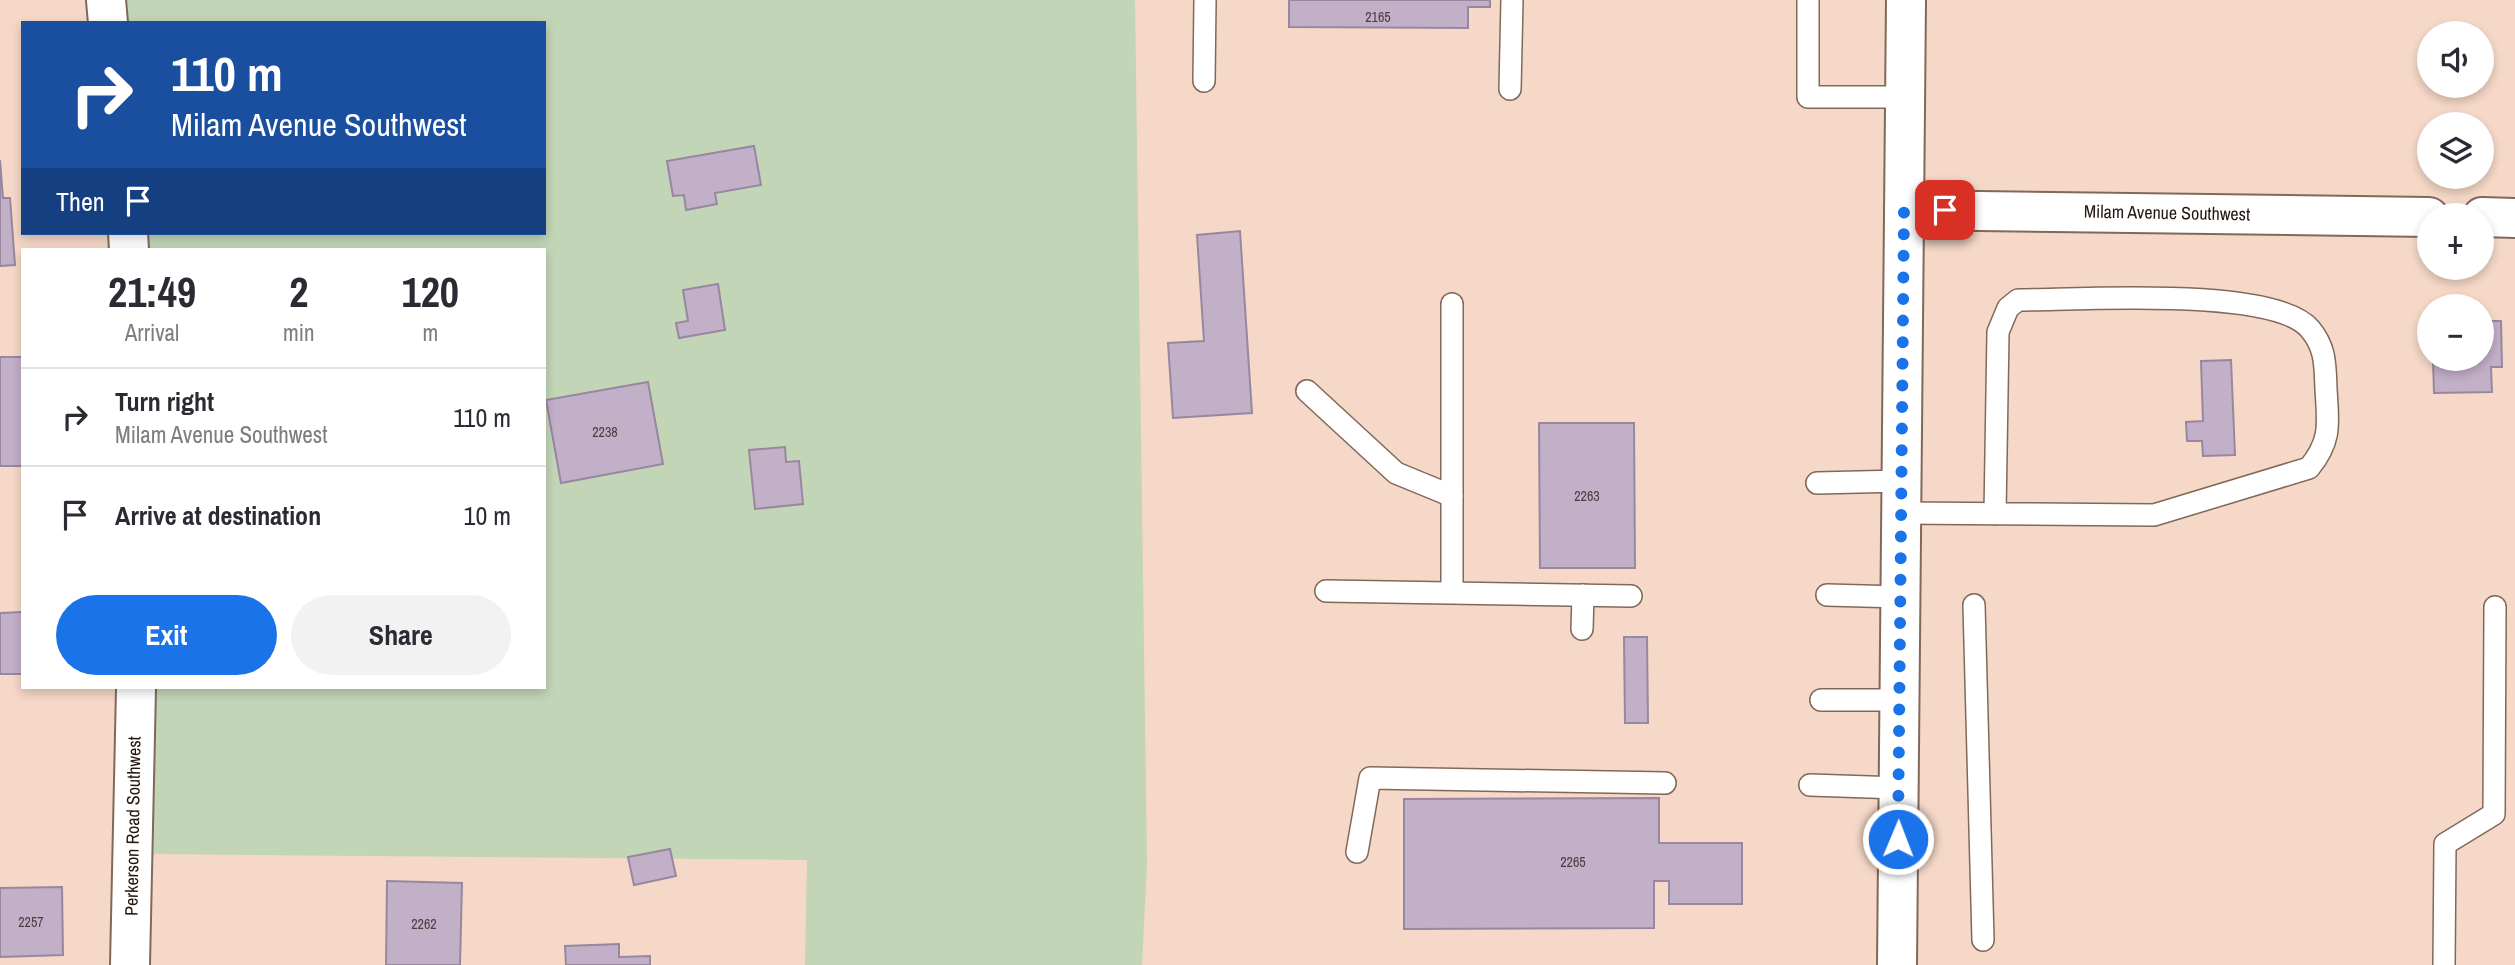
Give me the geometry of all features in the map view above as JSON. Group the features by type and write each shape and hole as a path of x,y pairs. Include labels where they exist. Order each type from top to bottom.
{"main road":[{"path":"106,0 108,21"},
{"path":"1897,965 1906,0"},
{"name":"Milam Avenue Southwest","path":"1904,210 2417,217"},
{"path":"2494,217 2515,218"},
{"name":"Perkerson Road Southwest","path":"130,965 136,689"}],"lane":[{"path":"1204,82 1205,0"},
{"path":"1510,89 1512,0"},
{"path":"1808,0 1808,97 1905,97"},
{"path":"1817,483 1995,514 2154,515 2309,468 2323,451 2328,432 2325,351 2309,327 2291,316 2227,300 2018,300 2008,308 1998,332 1995,514"},
{"path":"1452,304 1452,593"},
{"path":"1307,391 1396,473 1452,496"},
{"path":"1326,590 1631,596"},
{"path":"1582,629 1583,595"},
{"path":"1827,595 1900,597"},
{"path":"1974,605 1983,940"},
{"path":"2444,965 2445,844 2494,814 2495,607"},
{"path":"1821,700 1899,700"},
{"path":"1357,852 1370,778 1665,783"},
{"path":"1810,785 1899,788"}],"green space":[{"path":"110,0 1135,0 1147,864 1142,965 805,965 807,860 150,854 143,689 546,689 546,248 122,248 121,235 546,235 546,21 111,21"}],"building":[{"path":"1289,0 1490,0 1490,7 1468,7 1468,28 1289,27"},
{"path":"754,146 761,185 715,193 717,204 686,210 684,195 673,196 667,161"},
{"path":"0,160 3,198 10,198 15,265 0,266"},
{"path":"1240,231 1252,413 1173,418 1168,343 1204,341 1197,235"},
{"path":"718,284 725,330 679,338 676,323 688,321 683,290"},
{"path":"2494,321 2501,321 2502,367 2494,367"},
{"path":"0,357 21,357 21,466 0,466"},
{"path":"2231,360 2235,455 2203,456 2202,441 2187,441 2186,422 2203,421 2201,361"},
{"path":"2433,371 2491,371 2492,392 2434,393"},
{"path":"648,382 663,464 561,483 546,400"},
{"path":"1539,423 1634,423 1635,568 1540,568"},
{"path":"785,447 786,462 799,461 803,504 755,509 749,450"},
{"path":"21,612 21,674 0,674 0,613"},
{"path":"1624,637 1647,637 1648,723 1625,723"},
{"path":"1659,798 1659,843 1742,843 1742,904 1669,904 1669,881 1654,881 1654,928 1404,929 1404,799"},
{"path":"670,849 676,876 634,885 628,857"},
{"path":"387,881 462,883 460,965 386,965"},
{"path":"62,887 63,955 0,957 0,888"},
{"path":"619,944 619,957 650,956 650,965 566,965 565,946"}],"route":[{"path":"1898,839 1904,210 1945,210"}]}
